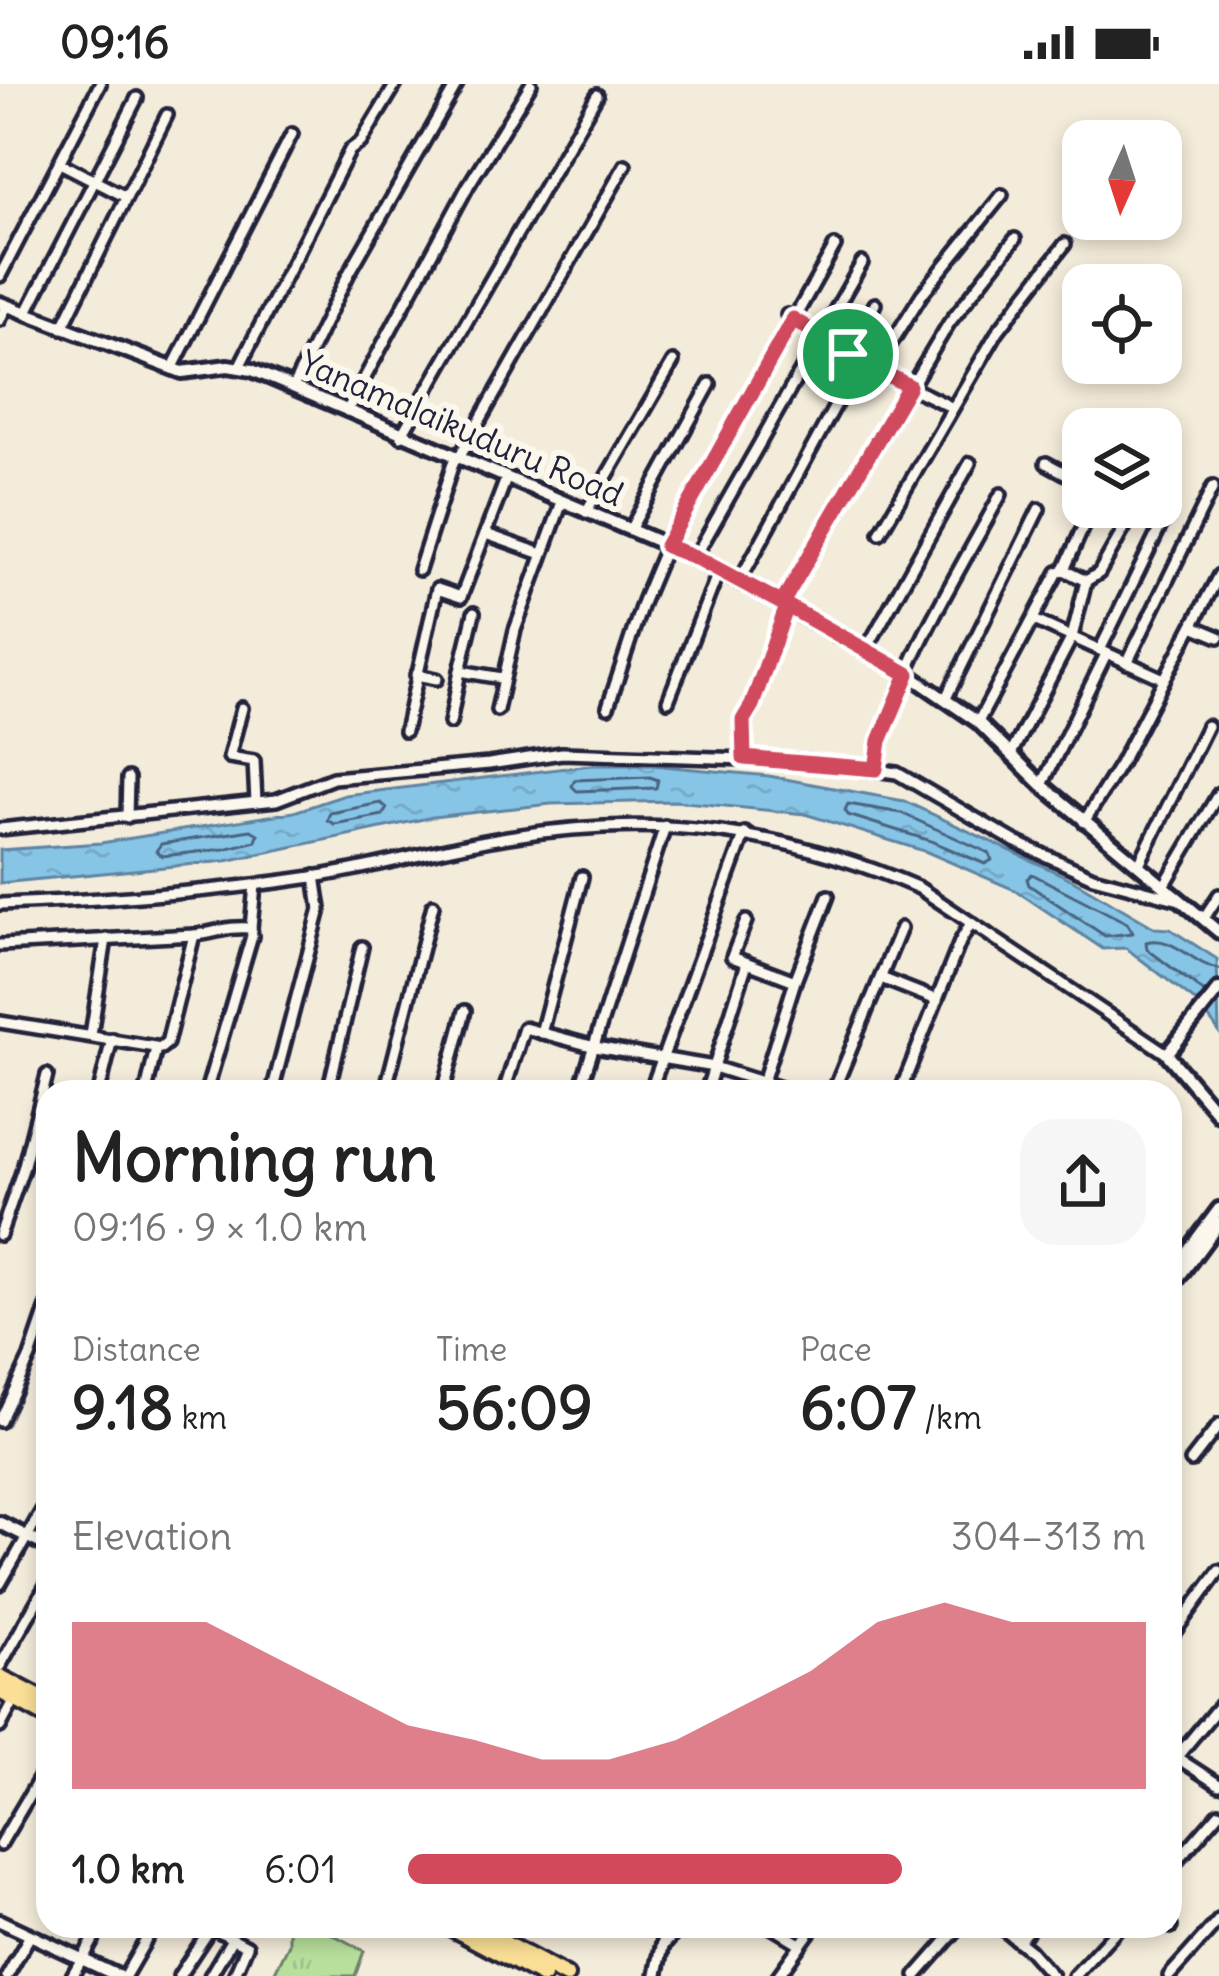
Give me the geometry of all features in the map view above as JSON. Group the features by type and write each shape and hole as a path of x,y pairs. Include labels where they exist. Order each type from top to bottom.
{"highway":[{"path":"0,1677 36,1696"},
{"path":"0,1691 36,1710"},
{"path":"471,1938 543,1976"},
{"path":"495,1938 566,1976"}],"street":[{"path":"0,276 100,84"},
{"path":"239,367 350,150 362,142 396,84"},
{"path":"293,387 348,275 457,84"},
{"path":"347,411 468,186 531,84"},
{"path":"400,436 597,94"},
{"path":"26,314 137,98"},
{"path":"62,328 167,115"},
{"path":"172,369 292,134"},
{"path":"60,163 126,197"},
{"path":"419,570 457,458 625,165"},
{"path":"874,369 922,294 1002,194"},
{"path":"744,758 743,720 784,604 909,386 950,322 1016,239"},
{"path":"880,533 998,331 1065,244"},
{"path":"608,706 666,546 790,317 835,246"},
{"path":"695,557 862,263"},
{"path":"848,354 875,304"},
{"path":"0,320 3,305"},
{"name":"Yanamalaikuduru Road","path":"3,305 172,369 195,373 239,367 695,557 946,698 1012,752 1084,822 1219,932"},
{"path":"790,317 859,362 951,407"},
{"path":"586,512 673,362"},
{"path":"739,582 859,362"},
{"path":"631,528 710,384"},
{"path":"866,650 970,463"},
{"path":"1046,463 1062,472"},
{"path":"405,731 437,589 461,596 506,479"},
{"path":"1126,663 1214,488"},
{"path":"876,769 880,741 908,674 1001,494"},
{"path":"497,710 502,678 562,502"},
{"path":"946,698 1039,508"},
{"path":"1064,570 1083,528"},
{"path":"1012,752 1072,637 1086,581 1099,573 1124,528"},
{"path":"1042,785 1160,528"},
{"path":"486,534 542,554"},
{"path":"668,701 719,570"},
{"path":"978,722 1058,572 1064,570 1086,581"},
{"path":"1084,822 1219,575"},
{"path":"450,722 474,613"},
{"path":"1034,620 1164,679"},
{"path":"1193,626 1219,637"},
{"path":"460,671 502,678"},
{"path":"416,675 437,679"},
{"path":"242,708 229,757 254,761 256,802"},
{"path":"1138,864 1207,726"},
{"path":"0,829 276,800 333,778 562,753 744,758 876,769 913,779 1016,842 1093,878 1176,898"},
{"path":"127,817 128,778"},
{"path":"1164,886 1219,793"},
{"path":"584,1080 665,826"},
{"path":"0,904 255,885 509,837 590,827 665,826 746,833 881,872 919,888 1167,1054 1219,1115"},
{"path":"655,1080 746,833"},
{"path":"275,1080 320,909 315,876"},
{"path":"541,1033 582,877"},
{"path":"209,1080 251,928 255,885"},
{"path":"1204,918 1219,895"},
{"path":"764,1080 828,896"},
{"path":"388,1080 433,905"},
{"path":"732,957 746,920"},
{"path":"905,1080 971,923"},
{"path":"0,945 210,934 221,926 251,928"},
{"path":"838,1080 902,928"},
{"path":"0,1022 161,1048 167,1042 194,935"},
{"path":"91,1035 106,940"},
{"path":"331,1080 362,947"},
{"path":"703,949 795,981"},
{"path":"710,1080 747,963"},
{"path":"881,977 937,1000"},
{"path":"1167,1054 1219,988"},
{"path":"446,1080 466,1011"},
{"path":"508,1080 524,1028 756,1080"},
{"path":"102,1080 112,1039"},
{"path":"149,1080 156,1048"},
{"path":"46,1080 47,1075"},
{"path":"0,1235 36,1118"},
{"path":"1182,1259 1219,1209"},
{"path":"1182,1273 1219,1222"},
{"path":"0,1421 36,1339"},
{"path":"1191,1461 1219,1425"},
{"path":"0,1523 36,1540"},
{"path":"0,1584 36,1526"},
{"path":"1182,1622 1219,1571"},
{"path":"0,1666 36,1603"},
{"path":"0,1727 15,1699"},
{"path":"1182,1747 1219,1706"},
{"path":"1182,1764 1219,1786"},
{"path":"0,1845 36,1784"},
{"path":"1182,1855 1219,1813"},
{"path":"1169,1976 1219,1920"},
{"path":"0,1924 118,1976 145,1938"},
{"path":"0,1924 81,1961"},
{"path":"72,1976 94,1938"},
{"path":"179,1976 203,1938"},
{"path":"656,1976 668,1938"},
{"path":"789,1938 800,1945"},
{"path":"778,1976 805,1938"},
{"path":"916,1976 949,1938"},
{"path":"1014,1938 1052,1976"},
{"path":"1018,1941 1021,1938"},
{"path":"1074,1976 1109,1938"},
{"path":"7,1976 28,1939"},
{"path":"210,1976 232,1939 248,1948 234,1976"}],"green space":[{"path":"289,1938 340,1938 364,1951 355,1976 273,1976"}],"water":[{"path":"591,765 651,765 769,776 904,801 1073,880 1155,928 1170,929 1217,959 1219,1032 1199,1004 1126,948 1103,949 1015,890 927,852 805,814 675,801 551,804 433,817 226,861 0,883 0,850 101,843 294,812 345,795"}],"route":[{"path":"793,319 848,354 909,386 782,603 908,674 880,741 876,769 744,758 743,720 787,606 666,546 793,319"}]}
